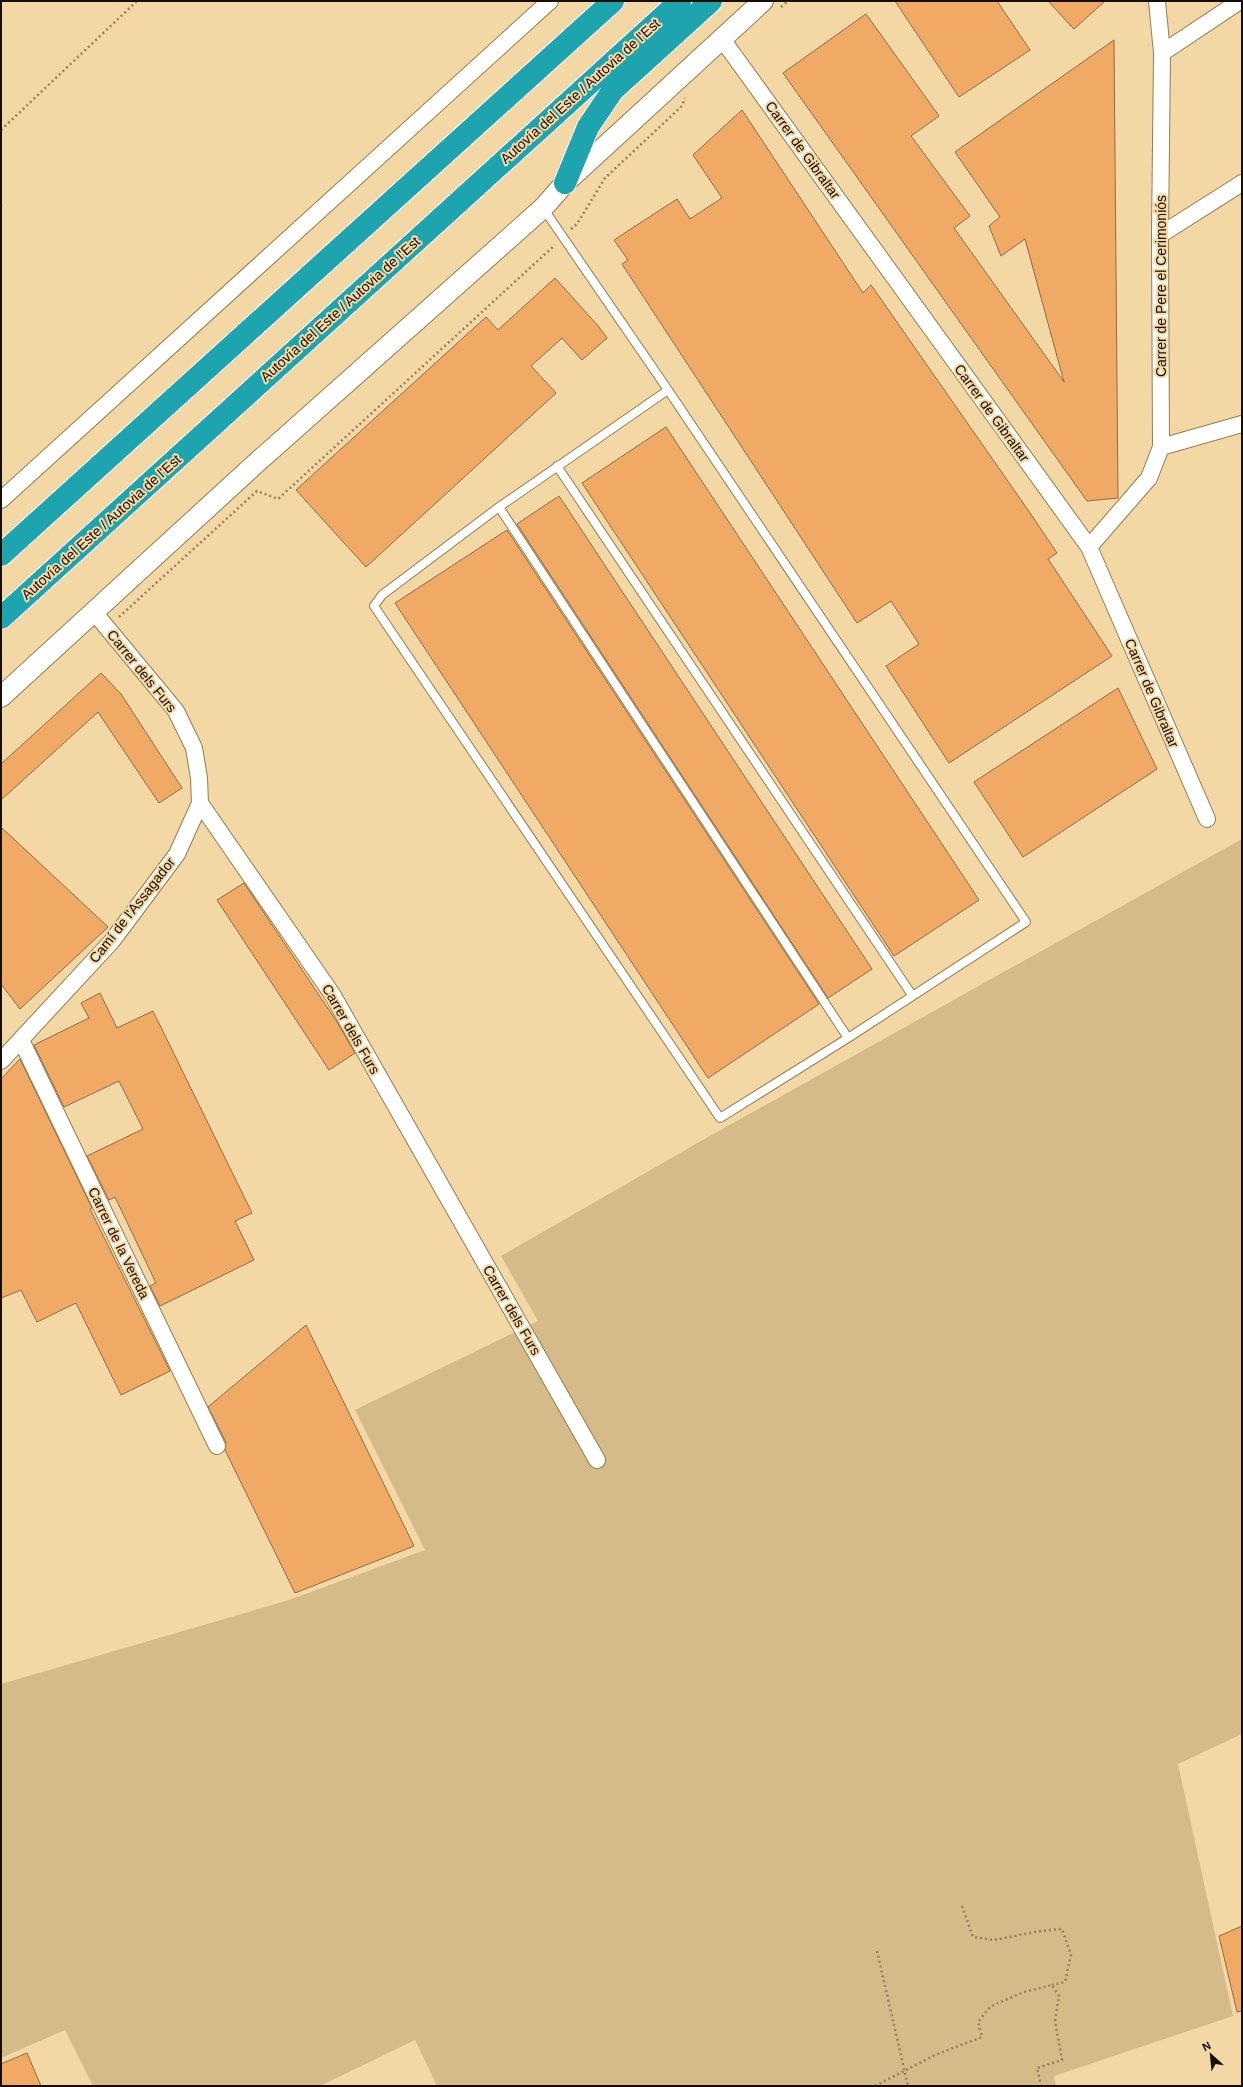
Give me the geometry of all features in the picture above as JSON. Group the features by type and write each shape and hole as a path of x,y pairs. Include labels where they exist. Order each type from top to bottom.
{"highway":[{"path":"1,555 613,1"},
{"name":"Autovía del Este / Autovia de l'Est","path":"1,618 680,1"},
{"path":"565,183 588,127 613,90 711,1"}],"street":[{"path":"1,500 550,1"},
{"name":"Carrer de Pere el Cerimoniós","path":"1089,548 1149,478 1161,447 1160,235 1162,53 1157,1"},
{"path":"1162,53 1240,1"},
{"path":"1,696 100,618 253,466 543,208 565,183 722,39 770,6"},
{"name":"Carrer de Gibraltar","path":"722,39 1089,548 1207,819"},
{"path":"1160,235 1242,183"},
{"path":"1161,447 1242,424"},
{"name":"Carrer dels Furs","path":"100,618 176,712 194,748 200,803 332,994 597,1460"},
{"name":"Camí de l'Assagador","path":"1,1061 112,941 177,854 200,803"},
{"name":"Carrer de la Vereda","path":"21,1040 217,1446"}],"lane":[{"path":"543,208 668,390 1026,922 848,1038 720,1118 374,606 382,595 499,507 668,390"},
{"path":"557,466 912,995"},
{"path":"499,507 848,1038"}],"path":[{"path":"1,130 137,1"},
{"path":"770,6 788,1"},
{"path":"100,618 121,616 257,491 278,499 576,224 605,178 682,106 687,94"},
{"path":"875,2086 935,2055 982,2037 978,2022 992,2006 1024,1992 1065,1982 1071,1955 1062,1929 1040,1931 994,1940 973,1937 962,1906"},
{"path":"878,1952 908,2086"},
{"path":"1041,2086 1037,2068 1062,2060 1055,2021 1058,1996 1052,1985"}],"shaded area":[{"path":"1242,839 1242,1734 1178,1764 1233,2016 1054,2076 1056,2086 437,2086 415,2040 320,2086 93,2086 65,2030 1,2058 1,1684 289,1600 425,1550 355,1410 538,1321 501,1256 701,1141"}],"building":[{"path":"895,1 997,1 1030,50 959,97"},
{"path":"1048,1 1105,1 1074,29"},
{"path":"866,14 939,116 911,136 970,216 954,228 1064,382 1025,239 1001,256 989,226 1000,217 955,152 1114,40 1118,498 1087,501 783,73"},
{"path":"742,110 863,293 871,285 1028,510 1057,553 1048,559 1112,656 949,763 886,666 919,644 891,601 857,623 622,264 628,260 614,240 677,199 690,219 722,198 693,155"},
{"path":"555,278 607,338 582,360 562,338 531,366 556,393 366,567 296,490 486,317 498,330"},
{"path":"666,427 979,900 894,956 582,483"},
{"path":"559,496 872,969 828,998 517,524"},
{"path":"507,530 819,1004 708,1078 395,603"},
{"path":"101,673 121,694 182,788 159,803 98,712 1,800 1,764"},
{"path":"1118,688 1157,769 1023,857 974,782"},
{"path":"1,827 108,927 20,1009 1,984"},
{"path":"244,883 337,1022 355,1053 329,1070 217,900"},
{"path":"100,993 117,1028 153,1011 252,1213 235,1221 254,1260 160,1306 150,1286 156,1283 115,1197 109,1200 87,1156 143,1129 119,1081 64,1107 34,1045 89,1018 81,1003"},
{"path":"20,1059 92,1208 90,1209 170,1371 121,1395 76,1303 37,1322 21,1290 1,1298 1,1079"},
{"path":"306,1325 414,1546 295,1593 225,1450 226,1442 208,1407"},
{"path":"1242,1926 1242,2011 1237,2012 1219,1936"},
{"path":"27,2053 41,2086 1,2086 1,2064"}]}
